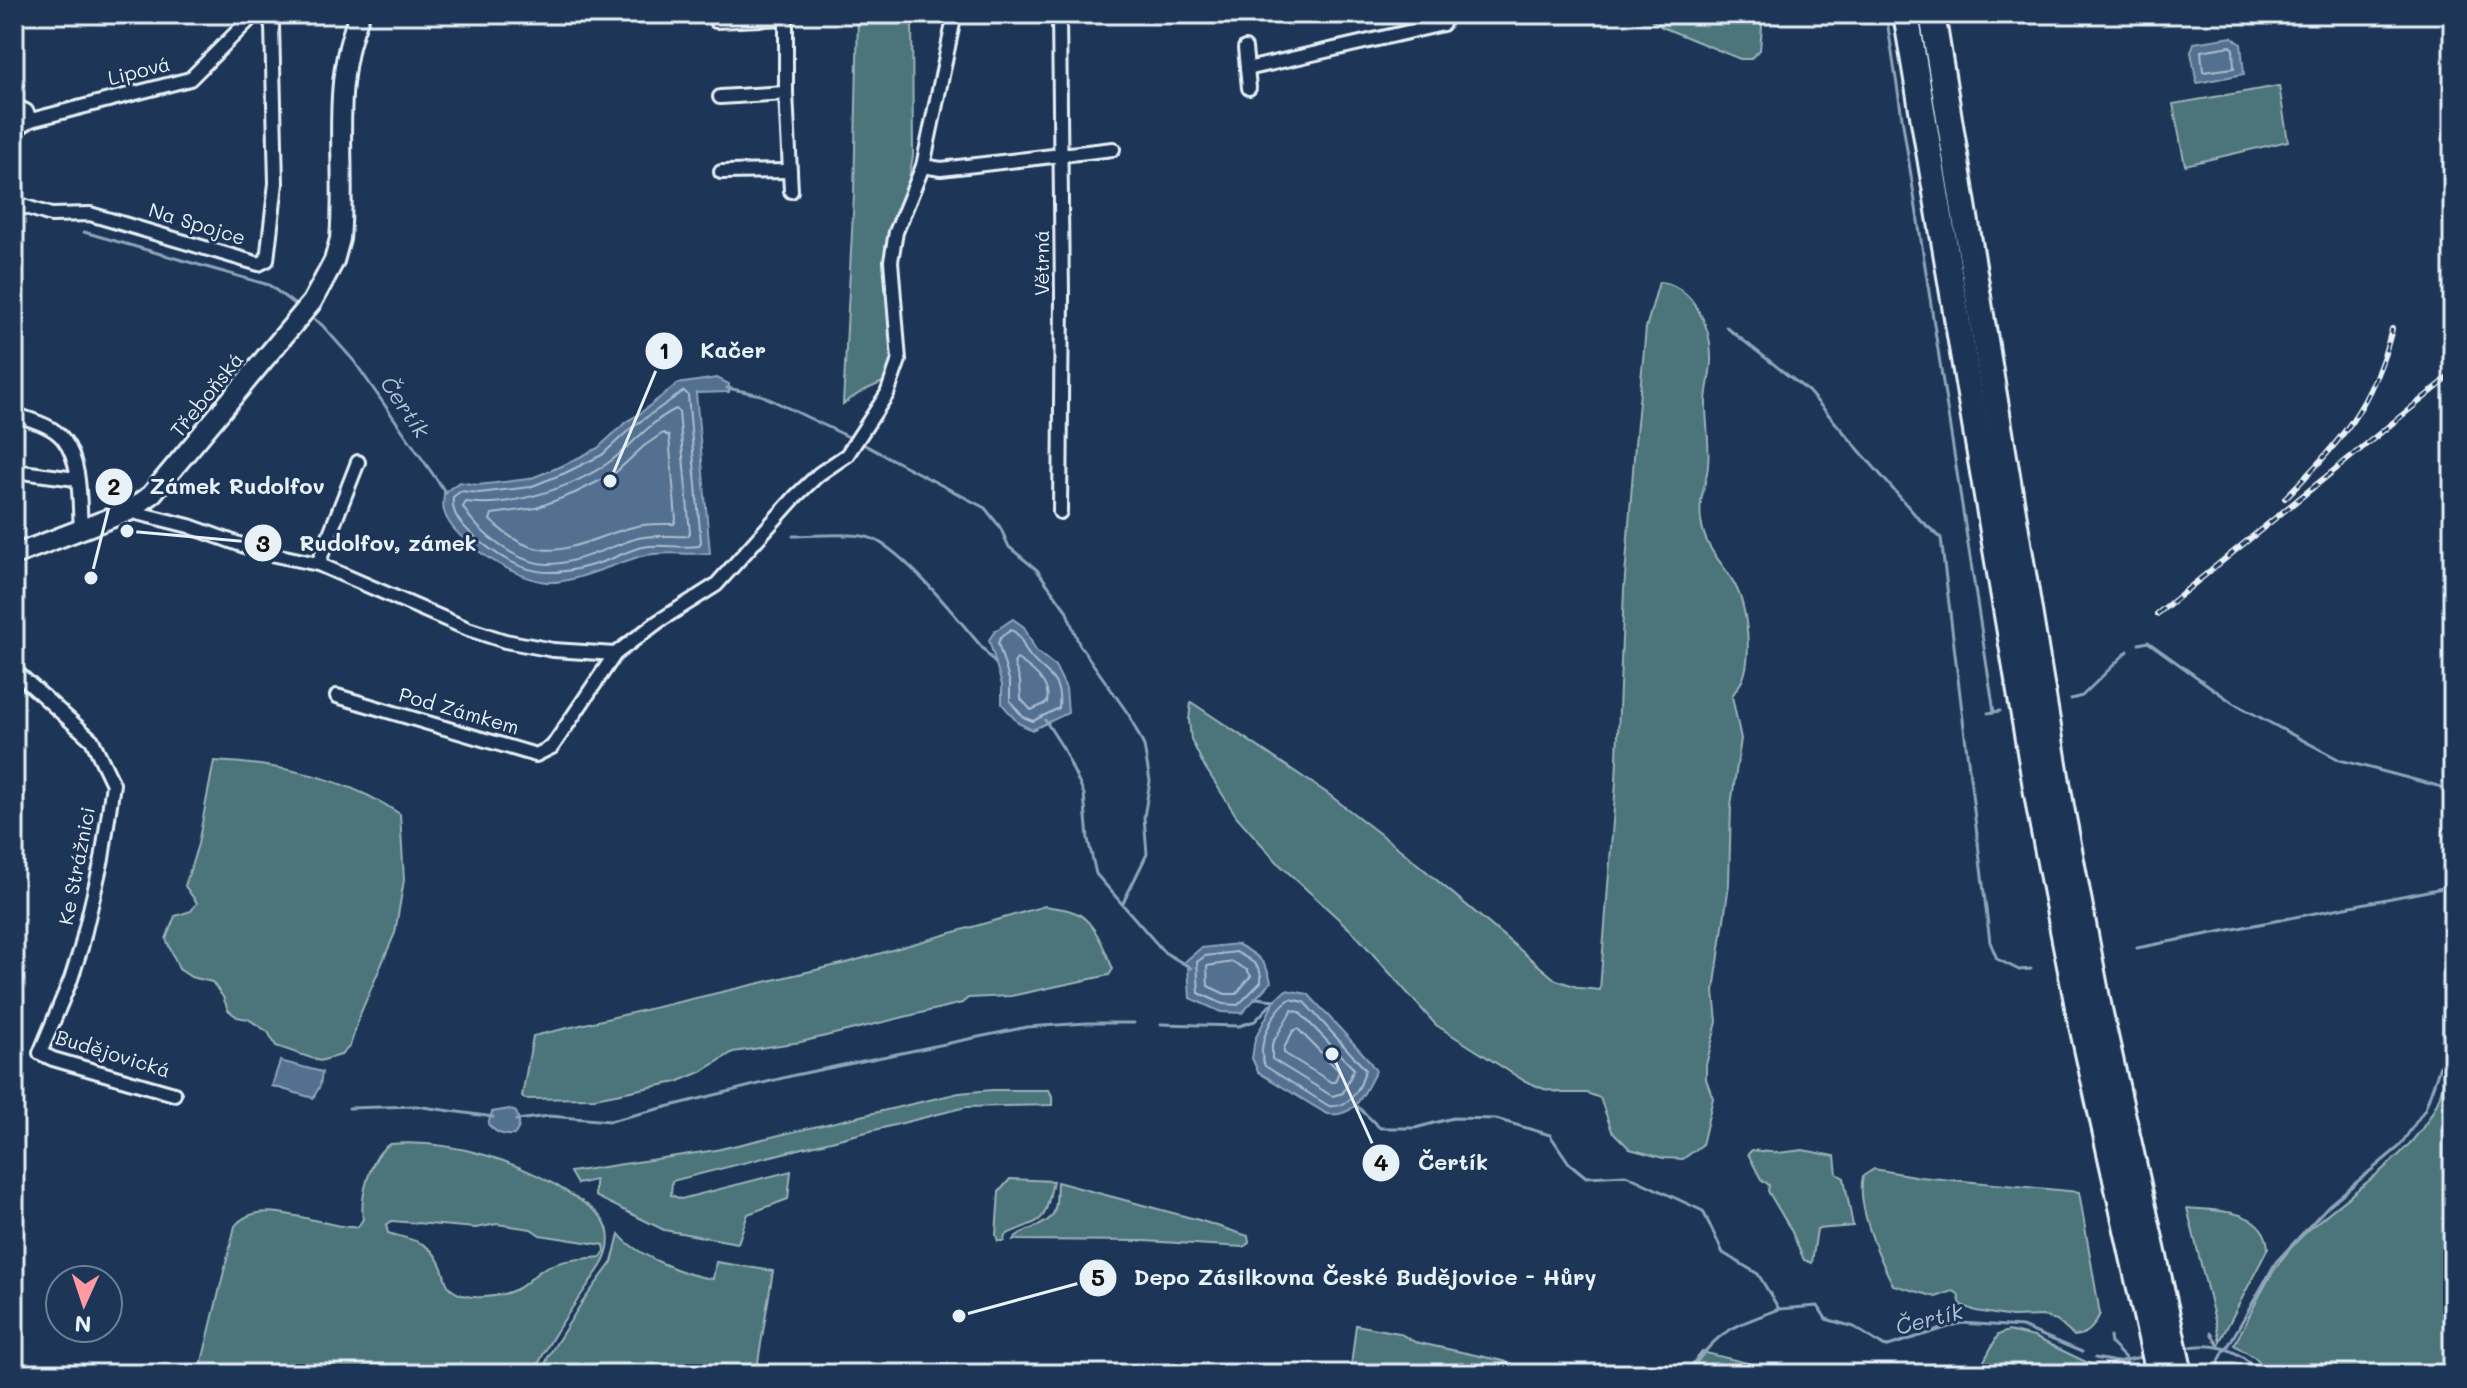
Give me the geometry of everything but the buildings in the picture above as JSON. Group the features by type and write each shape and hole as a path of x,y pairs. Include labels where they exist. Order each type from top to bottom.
{"highway":[{"path":"1906,14 2040,811 2085,1039 2159,1325"},
{"path":"1932,14 2061,807 2168,1369"}],"main road":[{"name":"Třeboňská","path":"14,555 129,511 151,495 312,302 334,261 340,239 343,79 348,47 360,14"}],"street":[{"name":"Lipová","path":"14,131 31,120 190,79 255,14"},
{"name":"Na Spojce","path":"14,203 51,215 90,214 259,264 267,260 276,183 272,26 267,14"},
{"name":"Pod Zámkem","path":"337,696 536,755 552,747 615,654 628,642 716,585 796,496 819,474 847,455 887,394 899,360 891,261 896,232 923,166 955,14"},
{"name":"Větrná","path":"1059,14 1062,156 1060,512"},
{"path":"1247,69 1443,24 1443,14"},
{"path":"716,21 786,16 791,191"},
{"path":"1245,48 1249,88"},
{"path":"720,97 786,93"},
{"path":"14,105 26,111 31,120"},
{"path":"923,166 941,169 1113,149"},
{"path":"721,172 790,171"},
{"path":"14,414 43,424 63,439 76,467 81,531"},
{"path":"318,564 358,462"},
{"path":"14,471 76,479"},
{"path":"129,511 189,526 261,552 318,564 468,629 505,641 553,650 615,654"},
{"name":"Ke Strážnici","path":"14,670 92,740 113,784 102,859 81,948 40,1053"},
{"name":"Budějovická","path":"40,1053 174,1094"}],"green space":[{"path":"858,14 912,14 913,156 908,184 885,247 892,356 885,381 843,404 854,194"},
{"path":"1643,14 1763,14 1760,50 1750,59 1740,59 1662,27"},
{"path":"2279,86 2288,141 2185,165 2173,104"},
{"path":"1659,282 1681,290 1690,298 1708,332 1711,362 1706,404 1708,458 1701,520 1710,548 1739,594 1748,646 1742,681 1732,696 1741,739 1731,805 1729,884 1714,991 1717,1022 1706,1065 1706,1079 1713,1098 1702,1145 1683,1159 1663,1158 1630,1149 1612,1131 1600,1098 1587,1093 1544,1089 1523,1080 1436,1025 1355,934 1280,865 1237,817 1203,764 1191,739 1189,720 1191,702 1327,793 1402,851 1556,980 1580,988 1600,990 1616,782 1624,590 1635,444 1646,328"},
{"path":"214,761 263,765 311,775 358,791 400,814 404,880 395,933 350,1046 341,1055 320,1061 276,1046 268,1032 228,1010 212,982 191,977 179,969 166,939 175,916 191,911 197,903 185,886 198,844"},
{"path":"2453,898 2453,1374 2270,1374 2257,1359 2234,1345 2271,1275 2303,1236 2406,1147 2423,1127 2440,1096 2446,1056"},
{"path":"1045,906 1071,911 1086,920 1113,969 1109,975 1011,996 968,998 962,1003 801,1042 733,1052 701,1072 677,1082 595,1098 525,1099 522,1096 533,1036 850,962"},
{"path":"1049,1090 1052,1105 966,1107 672,1181 671,1195 681,1199 791,1171 788,1199 748,1214 738,1243 664,1230 595,1196 595,1180 577,1184 570,1172 716,1150 959,1093"},
{"path":"414,1143 463,1149 487,1156 555,1184 601,1217 609,1238 605,1258 552,1339 534,1374 199,1374 235,1226 246,1217 276,1213 358,1227 363,1219 368,1178 383,1150 390,1144","holes":["392,1221 476,1228 497,1224 531,1229 540,1235 604,1245 605,1251 601,1257 553,1264 510,1292 493,1296 466,1296 458,1294 448,1285 433,1252 414,1240 388,1233 386,1225"]},
{"path":"1752,1150 1778,1153 1803,1150 1835,1156 1837,1174 1844,1178 1853,1226 1817,1229 1812,1263 1804,1260 1768,1191 1769,1185 1761,1179 1748,1154"},
{"path":"1874,1169 1920,1177 2079,1192 2100,1314 2093,1326 2084,1334 2074,1336 2056,1320 2043,1316 2012,1317 1976,1311 1961,1305 1958,1294 1953,1291 1936,1297 1893,1285 1876,1246 1863,1202 1863,1176"},
{"path":"1010,1179 1053,1181 1041,1218 1005,1235 1004,1241 998,1241 999,1192"},
{"path":"1057,1182 1199,1220 1248,1236 1249,1243 1243,1247 1145,1241 1013,1240 1052,1216"},
{"path":"2187,1208 2237,1214 2258,1225 2265,1235 2268,1248 2220,1341"},
{"path":"619,1234 649,1257 702,1277 713,1279 716,1262 773,1271 756,1374 541,1374 549,1355 581,1304 612,1262"},
{"path":"1356,1325 1399,1333 1415,1342 1503,1361 1534,1374 1350,1374"},
{"path":"2008,1331 2034,1337 2111,1374 1977,1374 1998,1335"},
{"path":"1702,1352 1792,1374 1684,1374"}],"water":[{"path":"2232,37 2241,44 2244,74 2197,83 2191,52 2194,43"},
{"path":"717,378 729,384 729,392 696,393 710,553 650,554 582,576 547,582 504,567 472,547 450,523 443,509 444,493 459,482 478,485 529,479 562,466 598,448 627,421 677,384"},
{"path":"1013,619 1024,627 1036,651 1055,666 1066,688 1068,713 1032,730 1018,723 1002,704 1002,685 989,640 995,631"},
{"path":"1237,944 1260,959 1271,982 1242,1013 1221,1012 1190,998 1188,966 1183,963 1201,948"},
{"path":"1286,990 1308,994 1376,1071 1358,1102 1345,1112 1327,1114 1258,1072 1252,1058 1255,1039 1275,1000"},
{"path":"280,1061 322,1072 320,1086 313,1098 272,1086"},
{"path":"509,1109 516,1112 519,1121 514,1135 500,1133 488,1124 492,1112"}],"waterway":[{"path":"1886,14 1994,712"},
{"name":"Čertík","path":"84,232 269,285 298,307"},
{"name":"Čertík","path":"310,316 354,361 446,493"},
{"path":"1726,327 1808,391 1918,518 1941,538 1990,942 1997,959 2019,970 2031,969"},
{"path":"727,388 761,395 853,439"},
{"path":"859,442 985,508 1000,527 1009,547 1037,570 1066,610 1079,644 1129,715 1144,746 1150,781 1144,817 1147,854 1123,903"},
{"name":"Čertík","path":"793,536 850,535 867,537 882,544 935,592 995,663"},
{"path":"2139,644 2148,642 2233,703 2340,760 2453,790"},
{"path":"2071,699 2082,696 2128,651"},
{"path":"1988,713 2000,711"},
{"name":"Čertík","path":"1045,720 1063,748 1084,794 1088,839 1096,874 1164,952 1191,968"},
{"path":"2227,1348 2276,1262 2328,1206 2399,1147 2425,1109 2442,1060 2445,918 2453,865"},
{"path":"2137,948 2448,887"},
{"name":"Čertík","path":"1255,998 1276,1000"},
{"path":"1161,1024 1239,1026 1255,1021 1275,1000"},
{"path":"516,1120 549,1116 610,1121 795,1075 1027,1027 1134,1023"},
{"path":"349,1108 416,1106 493,1117"},
{"name":"Čertík","path":"1357,1106 1380,1128 1415,1128 1453,1118 1496,1119 1550,1135 1569,1163 1586,1177 1626,1175 1703,1211 1723,1253 1758,1274 1779,1309 1818,1306 1826,1319 1854,1327 1885,1347 1961,1323 2022,1327 2082,1352"},
{"path":"1688,1374 1717,1339 1748,1321 1779,1309"},
{"path":"2211,1333 2219,1346"},
{"path":"2110,1337 2111,1344 2127,1360 2120,1374"},
{"name":"Čertík","path":"2185,1348 2207,1346 2227,1349 2245,1359 2261,1374"},
{"path":"2220,1367 2219,1361 2225,1349"},
{"name":"Čertík","path":"2095,1358 2116,1362 2146,1356"}],"railway":[{"path":"2285,498 2352,422 2375,380 2392,329"},
{"path":"2157,614 2453,374"}],"place":[{"name":"Kačer","path":"610,481"},
{"name":"Rudolfov, zámek","path":"127,531"},
{"name":"Zámek Rudolfov","path":"91,578"},
{"name":"Čertík","path":"1332,1054"},
{"name":"Depo Zásilkovna České Budějovice - Hůry","path":"959,1316"}]}
